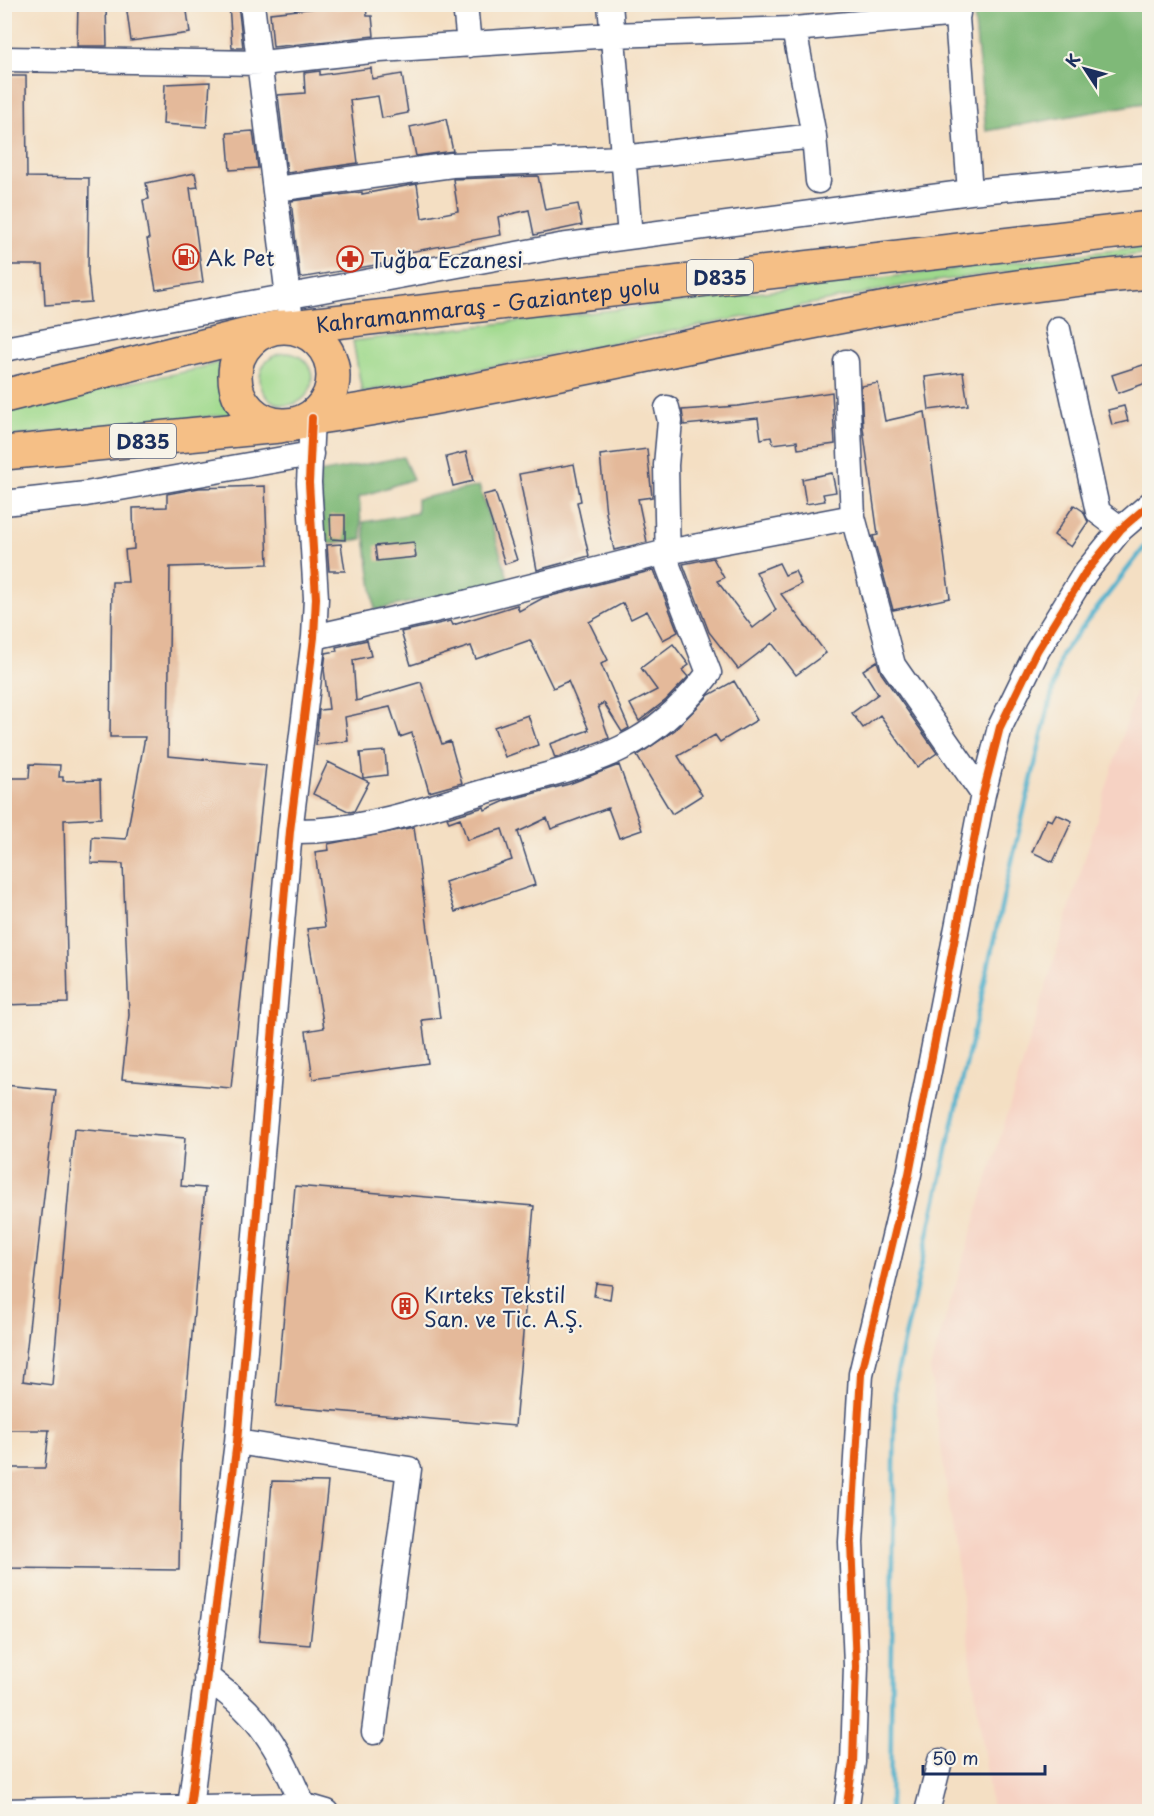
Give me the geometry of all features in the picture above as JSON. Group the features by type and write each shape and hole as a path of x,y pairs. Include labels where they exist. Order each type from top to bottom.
{"highway":[{"name":"Kahramanmaraş - Gaziantep yolu","path":"4,396 281,319 1149,228"},
{"path":"312,418 329,398 334,372 331,359 320,342 281,319 250,341 240,354 235,370 235,386 241,401 251,414 265,423 281,426 297,425 312,418 408,403 786,326 1088,277 1149,272"},
{"name":"D835","path":"4,453 281,426"}],"street":[{"path":"252,4 262,63 276,189 281,319"},
{"path":"465,4 470,45"},
{"path":"610,4 630,237"},
{"path":"4,59 262,63 380,50 612,35 794,29 957,9 970,192"},
{"path":"794,29 814,136 818,181"},
{"path":"276,189 453,165 622,158 814,136"},
{"path":"4,348 281,319 560,246 970,192 1149,175"},
{"path":"1058,329 1098,512 1121,529"},
{"path":"846,362 853,517 893,665 983,794"},
{"path":"290,831 317,832 383,821 599,759 637,740 696,690 709,673 668,566 666,465 669,421 667,408"},
{"path":"190,1807 237,1442 290,831 314,637 316,598 309,483 312,418"},
{"path":"4,503 86,494 311,454"},
{"path":"846,1812 853,1762 856,1666 851,1542 861,1374 909,1174 983,794 1000,727 1037,651 1085,573 1121,529 1149,504"},
{"path":"314,637 465,603 668,552 853,517"},
{"path":"237,1442 409,1469 374,1732"},
{"path":"206,1676 248,1712 262,1728 291,1777 305,1808"},
{"path":"927,1812 940,1761"},
{"path":"4,1811 190,1807 305,1808 327,1812"}],"shaded area":[{"path":"1149,647 1149,1811 992,1811 930,1369"}],"green space":[{"path":"973,5 1149,5 1149,102 986,131"},
{"path":"1149,246 1149,253 907,285 362,392 353,341"},
{"path":"286,353 296,355 304,361 310,369 312,379 310,389 304,397 296,403 286,405 276,403 268,397 262,389 260,379 262,369 268,361 276,355"},
{"path":"224,361 235,414 5,437 5,407 189,371"},
{"path":"403,457 413,479 359,497 362,539 325,544 319,473"},
{"path":"479,486 509,581 375,610 363,522 417,513 417,499"}],"building":[{"path":"78,4 106,4 107,46 77,46"},
{"path":"126,4 186,4 190,33 131,41"},
{"path":"229,4 238,4 243,48 232,48"},
{"path":"335,6 335,9 366,6 367,16 372,16 374,36 273,47 270,13"},
{"path":"371,68 372,79 402,74 408,113 382,118 378,96 350,100 358,163 287,173 278,95 305,93 304,73 320,71 320,75"},
{"path":"4,76 26,76 27,177 89,178 88,273 91,302 45,305 43,265 4,265"},
{"path":"210,82 207,127 163,124 165,84"},
{"path":"446,119 453,151 416,156 410,127"},
{"path":"253,131 258,168 230,170 227,133"},
{"path":"195,173 198,187 190,188 203,282 156,290 143,200 149,199 146,183"},
{"path":"538,176 545,210 578,204 582,225 534,235 529,210 498,217 501,235 404,253 405,260 300,278 291,201 362,192 362,194 417,184 422,218 458,211 453,179"},
{"path":"1149,363 1149,382 1118,393 1112,375"},
{"path":"963,372 968,405 929,410 925,377"},
{"path":"878,383 885,421 925,412 950,598 893,610 873,536 878,535 863,428 861,386"},
{"path":"832,392 835,444 798,449 797,441 773,444 771,437 761,439 758,418 684,425 682,410 738,406"},
{"path":"1124,406 1128,421 1112,425 1108,410"},
{"path":"647,449 652,497 638,499 647,542 614,550 606,513 600,455"},
{"path":"466,452 473,481 453,486 446,457"},
{"path":"574,464 581,501 577,502 589,556 537,570 519,474"},
{"path":"832,473 836,492 823,494 825,501 806,504 802,479"},
{"path":"265,486 268,564 170,567 168,756 266,765 231,1088 122,1079 129,1015 123,864 91,863 92,837 126,839 145,737 110,737 112,582 128,582 125,550 134,549 133,508 167,507 167,494 199,488"},
{"path":"495,492 517,560 505,564 483,495"},
{"path":"1074,505 1083,511 1088,522 1071,547 1054,535"},
{"path":"330,515 345,515 345,540 331,539"},
{"path":"414,542 416,557 377,561 375,546"},
{"path":"341,544 345,571 329,571 327,545"},
{"path":"713,558 724,578 717,581 753,628 776,610 756,572 779,563 785,575 795,571 801,584 781,594 826,653 796,675 772,643 738,669 709,632 683,564"},
{"path":"654,570 678,632 663,640 647,611 631,619 623,603 589,622 608,660 601,664 629,728 622,732 604,703 598,706 609,738 555,758 550,744 589,730 568,681 553,688 530,640 476,659 471,646 411,665 401,632 451,621 453,625 517,605 519,611 543,598"},
{"path":"367,640 371,656 353,660 356,701 421,682 442,744 450,741 462,783 429,792 412,733 400,737 390,707 345,717 348,741 316,745 319,710 329,709 324,669 326,653 337,651 336,647"},
{"path":"673,644 689,665 682,670 688,677 666,700 639,721 630,704 657,690 641,668"},
{"path":"877,661 881,673 937,753 917,767 880,715 863,728 852,713 878,694 863,670"},
{"path":"734,681 757,720 720,742 715,735 678,756 702,795 672,814 637,756 675,730 709,695"},
{"path":"528,715 538,745 505,757 494,727"},
{"path":"385,751 387,775 363,778 360,753"},
{"path":"328,762 369,782 354,811 350,812 313,794"},
{"path":"30,764 60,765 59,777 63,777 63,781 100,780 101,818 64,820 68,1003 4,1005 4,778 29,778"},
{"path":"619,765 642,830 619,838 608,808 551,829 547,818 518,832 535,885 455,912 445,882 512,860 502,829 467,840 460,818 449,822 447,818 484,807 485,810 505,801 569,784"},
{"path":"1056,814 1072,821 1053,862 1032,852 1047,819 1052,821"},
{"path":"414,827 440,1018 422,1020 428,1063 313,1079 306,1031 324,1028 307,929 325,927 315,852 329,850 328,844"},
{"path":"4,1085 56,1090 23,1381 52,1385 74,1129 185,1138 181,1186 205,1188 181,1458 179,1570 4,1568 4,1468 45,1468 49,1430 4,1430"},
{"name":"Kırteks Tekstil San. ve Tic. A.Ş.","path":"295,1186 534,1206 515,1426 276,1406"},
{"path":"596,1283 612,1285 610,1299 594,1296"},
{"path":"272,1481 328,1482 310,1645 259,1641"}],"waterway":[{"path":"890,1812 895,1383 1006,886 1061,655 1150,540"}],"cycle path":[{"path":"190,1807 237,1442 290,831 314,637 316,598 309,483 312,418"},
{"path":"846,1812 853,1762 856,1666 851,1542 861,1374 909,1174 983,794 1000,727 1037,651 1085,573 1121,529 1150,504"}],"place":[{"name":"Ak Pet","path":"186,257"},
{"name":"Tuğba Eczanesi","path":"350,259"},
{"name":"Kırteks Tekstil San. ve Tic. A.Ş.","path":"405,1306"}]}
